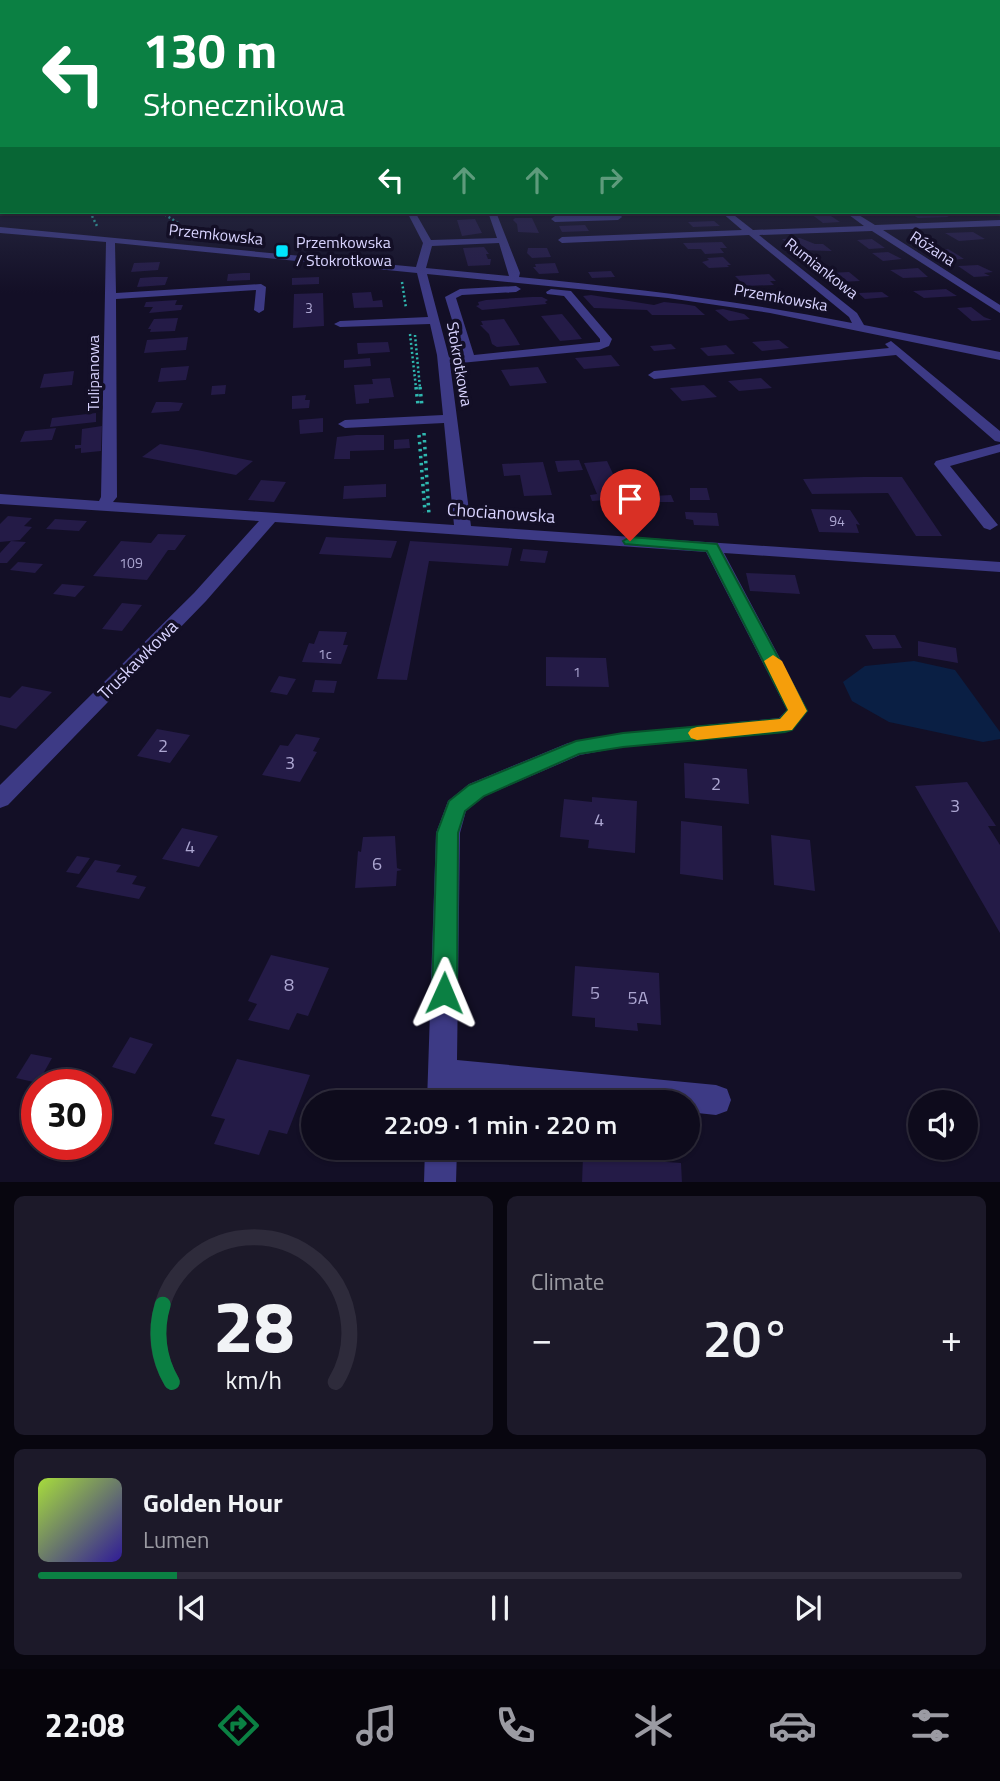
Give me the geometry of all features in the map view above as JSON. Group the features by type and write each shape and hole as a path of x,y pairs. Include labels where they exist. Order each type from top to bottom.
{"street":[{"path":"412,214 428,243 503,240"},
{"path":"493,214 515,273 513,279"},
{"path":"555,219 618,217 616,214"},
{"name":"Rumiankowa","path":"727,214 853,315 860,328"},
{"name":"Różana","path":"852,214 1000,310"},
{"path":"562,240 1000,223"},
{"name":"Przemkowska","path":"0,230 513,279 563,288 725,303 1000,356"},
{"name":"Tulipanowa","path":"104,505 108,497 111,239"},
{"name":"Stokrotkowa","path":"428,243 420,264 443,361 452,419 463,530"},
{"path":"109,296 261,288 259,310"},
{"path":"443,361 470,359 599,347 605,344 606,339 563,288 503,289 454,294 450,297 470,359"},
{"path":"340,324 435,320"},
{"path":"887,334 887,340 1000,438"},
{"path":"654,375 900,351"},
{"path":"345,424 452,419"},
{"path":"990,525 942,464 1000,448"},
{"name":"Chocianowska","path":"0,499 1000,567"},
{"name":"Truskawkowa","path":"0,799 200,597 271,517"},
{"path":"442,1090 448,833 456,807 477,790 576,748 623,740 785,725 798,711 712,547"},
{"path":"443,1073 716,1100"},
{"path":"440,1182 441,1160"}],"path":[{"path":"163,214 180,228 180,238 173,245"}],"water":[{"path":"914,661 955,670 1000,732 1000,739 983,742 889,722 852,701 843,682 865,666"}],"building":[{"path":"811,214 828,214 840,222 823,223"},
{"path":"911,214 944,214 949,217 918,218"},
{"path":"532,218 539,233 518,232 517,224 513,220"},
{"path":"475,219 482,233 462,236 457,220"},
{"path":"714,221 720,226 693,227 688,222"},
{"path":"585,225 589,231 562,232 559,226"},
{"path":"973,232 985,239 959,241 945,233"},
{"path":"911,234 923,234 937,243 919,243 908,236 914,236"},
{"path":"800,238 823,244 832,251 795,250 782,239"},
{"path":"872,239 885,248 869,249 857,240"},
{"path":"722,242 727,248 720,248 724,253 705,254 701,249 688,249 683,243"},
{"path":"484,247 489,254 486,254 488,259 491,259 490,265 468,266 463,248"},
{"path":"528,248 547,248 551,257 532,258 527,253"},
{"path":"948,249 964,259 946,260 933,252"},
{"path":"888,252 902,259 883,261 872,253"},
{"path":"723,257 731,265 727,265 729,267 709,268 702,262 709,260 707,258"},
{"path":"160,262 158,270 131,272 134,263"},
{"path":"555,263 559,273 539,274 533,267 536,267 535,264"},
{"path":"978,265 993,272 984,273 990,276 974,277 958,266"},
{"path":"918,268 928,277 903,278 890,270"},
{"path":"611,271 615,277 592,278 588,272"},
{"path":"849,272 860,281 839,282 828,273"},
{"path":"250,273 250,280 227,281 228,274"},
{"path":"769,274 776,281 770,281 774,285 745,286 735,276"},
{"path":"168,277 165,285 137,287 140,278"},
{"path":"319,277 319,284 292,285 292,278"},
{"path":"946,289 957,296 924,298 913,291"},
{"path":"371,292 373,301 382,300 383,307 354,308 352,293"},
{"path":"882,292 889,297 865,299 858,293"},
{"path":"323,293 324,326 293,328 294,294"},
{"path":"583,296 654,305 664,302 695,306 705,315 652,315 647,310 594,308"},
{"path":"542,297 548,300 545,302 547,304 482,310 476,306 479,305 478,302 486,300"},
{"path":"177,300 175,305 183,305 181,310 149,313 153,307 144,307 146,302"},
{"path":"971,307 992,320 972,321 957,308"},
{"path":"715,310 744,314 750,319 729,321"},
{"path":"562,314 582,339 560,341 541,316"},
{"path":"178,318 175,331 150,332 151,329 148,329 154,319"},
{"path":"504,319 520,345 497,347 492,344 489,334 480,325 483,325 481,321"},
{"path":"188,337 186,350 144,353 147,340"},
{"path":"779,340 789,348 762,351 752,342"},
{"path":"388,342 390,352 358,354 357,343"},
{"path":"671,344 676,349 654,351 650,346"},
{"path":"726,345 735,354 708,356 700,348"},
{"path":"611,355 620,366 584,369 575,358"},
{"path":"370,358 371,366 344,368 344,360"},
{"path":"189,366 186,380 158,382 161,368"},
{"path":"538,367 547,383 510,386 501,370"},
{"path":"74,371 72,385 40,388 44,374"},
{"path":"390,378 394,397 369,399 369,403 356,404 354,385 373,384 372,379"},
{"path":"761,378 772,388 739,391 728,381"},
{"path":"226,385 225,394 211,395 212,386"},
{"path":"704,385 717,397 682,401 670,388"},
{"path":"306,395 305,400 310,400 309,408 292,409 292,396"},
{"path":"156,402 183,403 179,411 151,413"},
{"path":"96,413 96,422 50,427 52,418"},
{"path":"323,418 323,432 300,434 299,420"},
{"path":"102,426 101,451 81,453 81,448 75,449 75,445 81,445 82,429"},
{"path":"56,428 52,440 20,442 25,431"},
{"path":"384,435 384,450 350,451 350,459 334,459 337,437"},
{"path":"409,439 410,448 394,449 394,440"},
{"path":"160,444 253,461 236,475 142,457"},
{"path":"579,460 583,470 558,472 555,461"},
{"path":"607,461 622,493 629,492 632,498 592,501 590,495 597,494 584,463"},
{"path":"543,462 552,495 524,496 520,475 504,476 502,464"},
{"path":"902,477 942,536 916,536 888,493 812,494 803,479"},
{"path":"261,480 286,482 274,502 248,500"},
{"path":"386,484 386,497 343,499 344,486"},
{"path":"690,488 707,488 710,500 690,500"},
{"path":"671,495 674,502 655,502 653,496"},
{"path":"811,509 850,510 860,525 856,524 859,533 819,532"},
{"path":"685,512 717,513 719,526 694,525 693,520 686,519"},
{"path":"8,516 32,518 24,526 32,527 20,540 0,542 0,524"},
{"path":"55,519 87,521 79,531 46,529"},
{"path":"158,534 186,535 175,550 168,550 147,580 93,576 121,541 151,543"},
{"path":"326,537 397,541 391,558 319,554"},
{"path":"11,541 26,542 7,563 0,563 0,553"},
{"path":"410,541 512,548 508,566 429,561 407,680 377,679"},
{"path":"523,549 548,551 545,563 520,561"},
{"path":"18,562 43,564 35,573 10,570"},
{"path":"746,573 795,575 800,594 750,591"},
{"path":"62,584 85,586 75,597 53,594"},
{"path":"122,603 142,605 122,631 102,629"},
{"path":"319,631 347,632 343,645 348,645 341,664 302,662 309,643 314,644"},
{"path":"865,635 895,635 902,648 873,649"},
{"path":"918,641 956,648 958,663 918,656"},
{"path":"546,657 606,658 609,687 546,686"},
{"path":"279,676 296,679 287,695 270,692"},
{"path":"315,680 337,681 334,693 312,692"},
{"path":"22,686 52,692 16,729 0,725 0,696 10,698"},
{"path":"157,729 190,735 170,763 137,756"},
{"path":"296,734 320,738 313,751 317,752 300,782 262,775 280,745 288,746"},
{"path":"684,763 747,769 749,804 685,798"},
{"path":"967,782 996,826 988,826 1000,845 1000,933 915,786"},
{"path":"592,797 637,801 635,853 588,848 589,840 560,837 564,799 592,802"},
{"path":"681,821 722,826 723,880 680,874"},
{"path":"182,828 218,836 199,867 162,859"},
{"path":"771,835 810,840 815,891 774,885"},
{"path":"395,836 397,868 402,870 397,871 396,886 355,888 358,851 361,852 363,837"},
{"path":"77,856 90,858 79,874 66,872"},
{"path":"95,860 121,865 116,872 137,876 132,884 146,887 139,899 76,887"},
{"path":"271,955 329,968 308,1016 297,1013 289,1030 248,1020 257,1004 248,1001"},
{"path":"575,966 659,973 661,1025 637,1023 638,1031 595,1027 595,1018 572,1016"},
{"path":"130,1037 153,1044 135,1074 112,1067"},
{"path":"31,1054 52,1058 46,1069 22,1069"},
{"path":"237,1059 310,1075 304,1090 301,1090 301,1098 287,1134 269,1130 259,1155 214,1144 225,1119 211,1116"},
{"path":"583,1160 653,1160 681,1163 682,1182 582,1182"}],"slow traffic":[{"path":"697,733 785,725 798,711 773,661"}],"place":[{"name":"Przemkowska / Stokrotkowa","path":"282,251"}],"route":[{"path":"444,993 448,833 456,807 477,790 576,748 623,740 785,725 798,711 792,695 712,547 630,541"}]}
